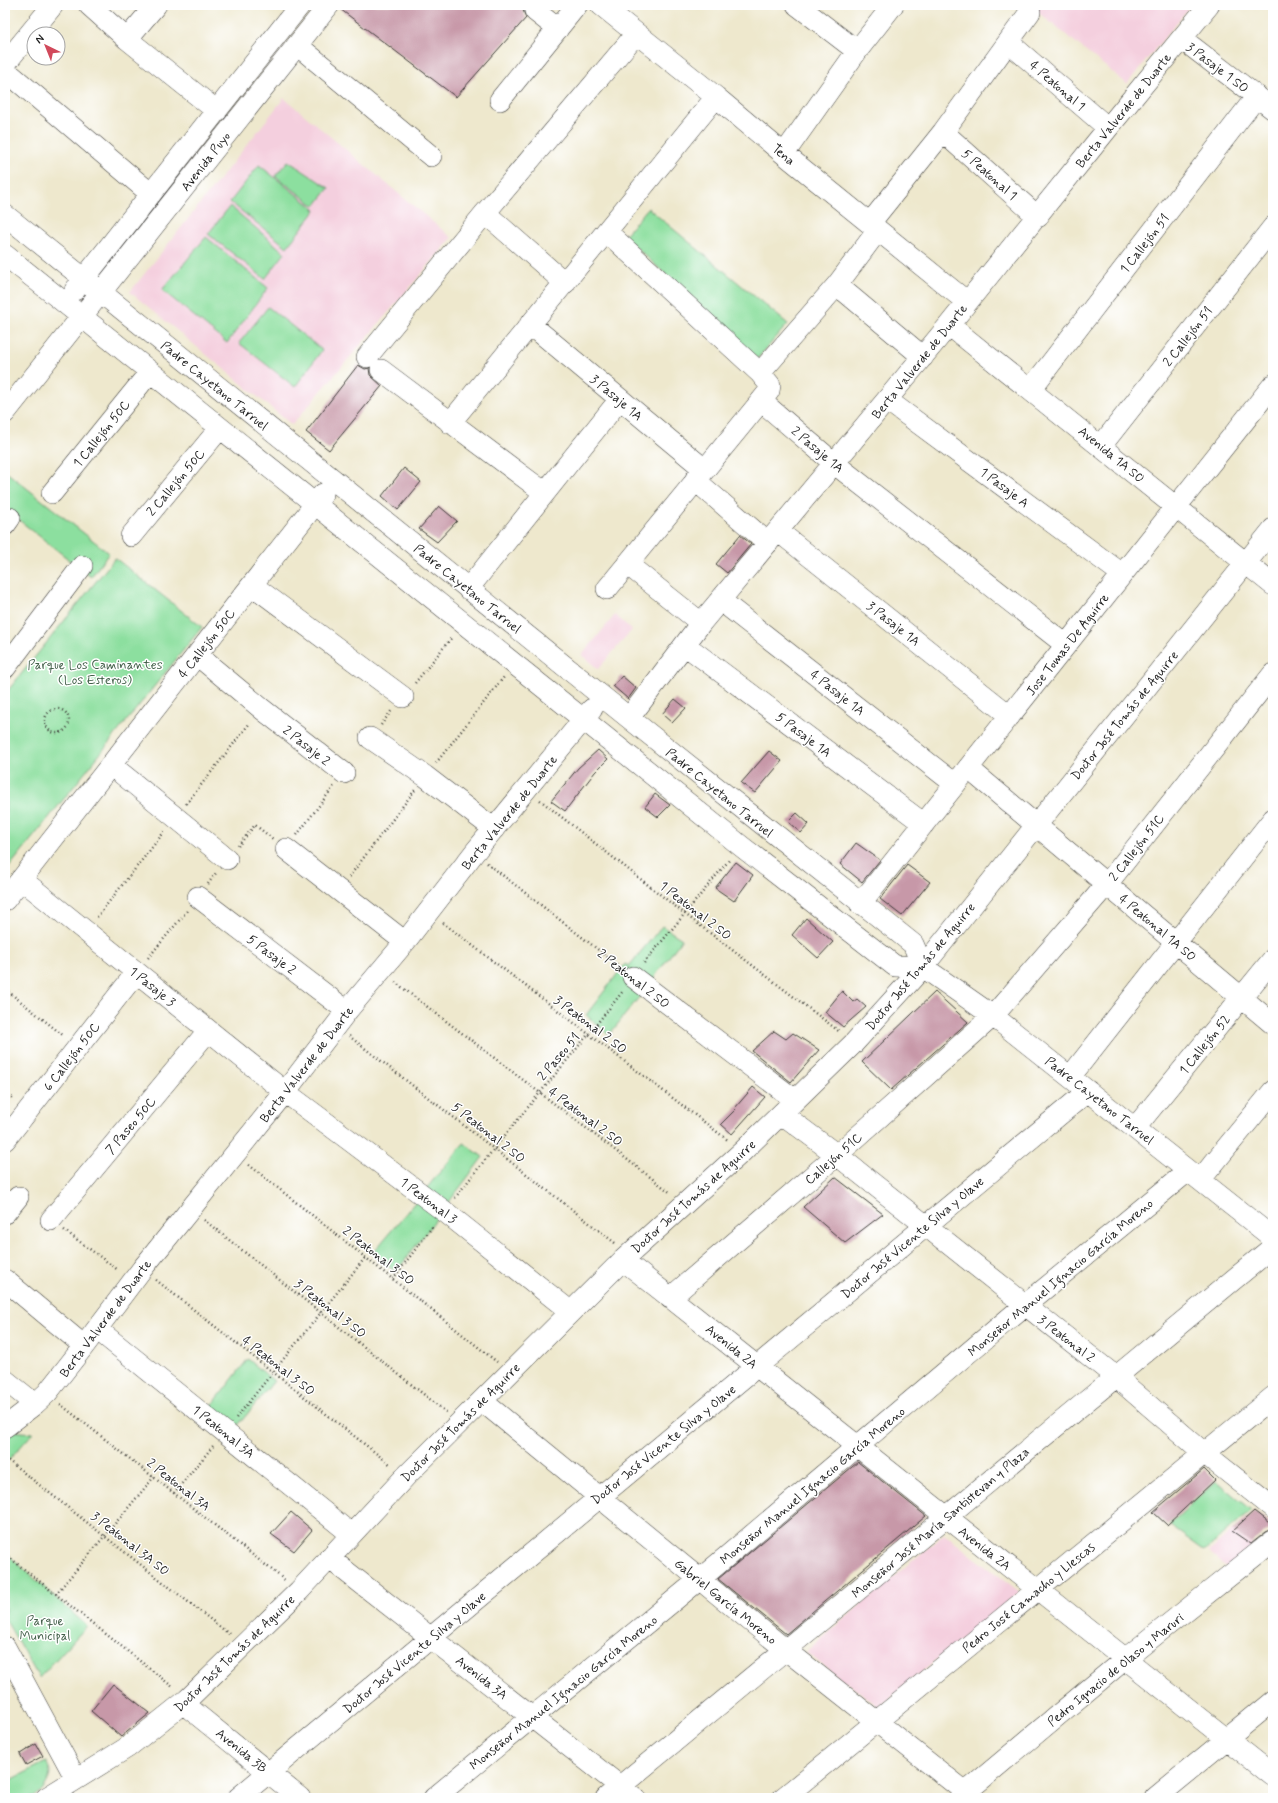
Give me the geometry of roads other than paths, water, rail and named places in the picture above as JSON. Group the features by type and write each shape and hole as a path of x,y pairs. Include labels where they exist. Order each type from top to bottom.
{"street":[{"path":"5,64 53,5"},
{"path":"89,5 128,39 217,111"},
{"path":"128,39 156,5"},
{"name":"Avenida Puyo","path":"65,303 300,5"},
{"name":"Avenida Puyo","path":"81,317 329,5"},
{"path":"500,100 577,5"},
{"name":"Tena","path":"601,5 967,302"},
{"path":"797,5 857,51"},
{"path":"784,154 857,51 893,5"},
{"name":"Berta Valverde de Duarte","path":"629,718 701,623 950,325 967,302 1038,217 1108,128 1209,5"},
{"path":"535,11 558,29"},
{"path":"760,373 837,285 874,227 1030,12"},
{"path":"545,493 374,363 485,213 636,34"},
{"name":"3 Pasaje 1 SO","path":"1182,39 1265,102"},
{"name":"4 Peatonal 1","path":"1008,42 1108,128"},
{"path":"297,45 431,156"},
{"path":"5,70 151,194"},
{"path":"450,422 716,97"},
{"name":"1 Callejón 51","path":"1031,390 1265,102"},
{"name":"5 Peatonal 1","path":"943,132 1038,217"},
{"path":"485,213 565,283"},
{"name":"Padre Cayetano Tarruel","path":"5,215 860,904 913,944 923,967 994,1016 1194,1175 1271,1233"},
{"name":"2 Callejón 51","path":"1101,446 1273,226"},
{"path":"607,232 760,373 770,385 769,391 607,589"},
{"path":"7,262 65,303 741,846 896,966 923,967"},
{"path":"837,285 923,357"},
{"path":"5,413 81,317"},
{"name":"3 Pasaje 1A","path":"530,324 620,399 700,475 773,537 1010,716"},
{"name":"Avenida 1A SO","path":"950,325 1273,585"},
{"name":"1 Callejón 50C","path":"52,494 150,372"},
{"name":"Jose Tomas De Aguirre","path":"860,904 1273,385"},
{"path":"468,589 620,399"},
{"name":"1 Pasaje A","path":"887,400 1122,574"},
{"name":"2 Pasaje 1A","path":"761,401 835,464 1066,645"},
{"name":"2 Callejón 50C","path":"131,536 220,428"},
{"name":"4 Callejón 50C","path":"5,900 334,481"},
{"name":"Doctor José Tomás de Aguirre","path":"46,1798 128,1747 186,1701 299,1591 406,1476 626,1257 743,1151 854,1043 923,967 1273,529"},
{"path":"627,564 701,623"},
{"path":"5,668 82,566"},
{"path":"252,585 403,697"},
{"name":"4 Pasaje 1A","path":"720,600 956,784"},
{"name":"5 Pasaje 1A","path":"685,645 924,824"},
{"name":"2 Pasaje 2","path":"197,656 344,773"},
{"name":"2 Callejón 51C","path":"994,1016 1107,884 1273,674"},
{"name":"Berta Valverde de Duarte","path":"5,1427 41,1399 84,1346 137,1275 380,971 405,942 474,853 527,790 583,719 603,697"},
{"path":"370,738 426,776 494,829"},
{"path":"111,765 227,859"},
{"name":"4 Peatonal 1A SO","path":"968,768 1273,1024"},
{"path":"1070,1077 1273,818"},
{"path":"286,849 405,942"},
{"name":"1 Pasaje 3","path":"21,879 284,1092"},
{"name":"5 Pasaje 2","path":"198,897 342,1019"},
{"name":"1 Callejón 52","path":"1135,1128 1273,959"},
{"name":"6 Callejón 50C","path":"5,1140 136,972"},
{"name":"2 Peatonal 2 SO","path":"633,977 788,1107"},
{"name":"Callejón 51C","path":"670,1298 837,1155 994,1016"},
{"name":"7 Paseo 50C","path":"51,1220 208,1030"},
{"name":"Doctor José Vicente Silva y Olave","path":"238,1798 599,1496 1088,1091"},
{"name":"Monseñor Manuel Ignacio García Moreno","path":"434,1798 700,1579 1025,1304 1194,1175 1273,1091"},
{"name":"1 Peatonal 3","path":"284,1092 444,1211 571,1312"},
{"name":"3 Peatonal 2","path":"788,1107 837,1155 1116,1377 1204,1453 1273,1508"},
{"name":"Monseñor José María Santistevan y Plaza","path":"620,1794 786,1650 946,1516 1116,1377 1271,1233"},
{"name":"Avenida 2A","path":"626,1257 670,1298 1273,1776"},
{"path":"5,1280 84,1346"},
{"name":"1 Peatonal 3A","path":"97,1329 351,1534"},
{"path":"5,1380 41,1399"},
{"name":"Pedro José Camacho y Llescas","path":"783,1798 1273,1397"},
{"name":"Gabriel García Moreno","path":"482,1401 966,1796"},
{"name":"Pedro Ignacio de Olaso y Maruri","path":"966,1796 1125,1659 1273,1541"},
{"name":"Avenida 3A","path":"329,1558 533,1717 620,1794"},
{"path":"5,1647 76,1779"},
{"path":"1155,1798 1273,1700"},
{"name":"Avenida 3B","path":"186,1701 300,1798"}],"park label":[{"name":"Parque Los Caminantes (Los Esteros)","path":"95,672"},
{"name":"Parque Municipal","path":"45,1628"}]}
